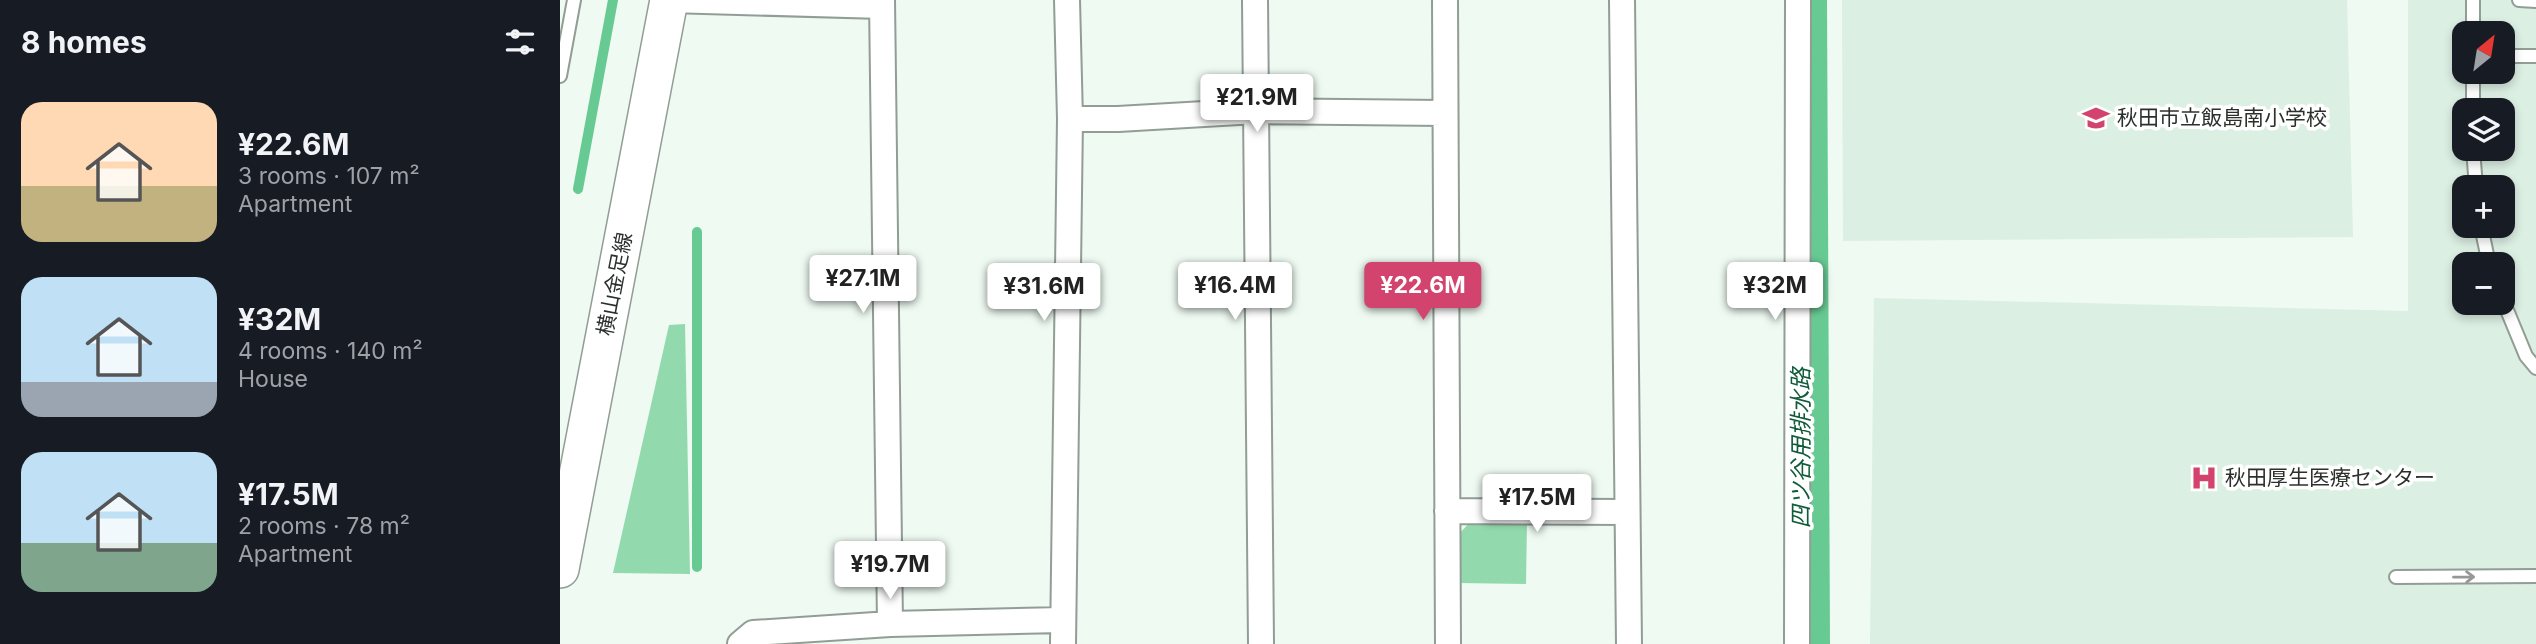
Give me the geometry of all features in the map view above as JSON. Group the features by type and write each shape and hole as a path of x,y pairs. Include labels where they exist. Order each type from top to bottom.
{"street":[{"path":"669,0 882,3 890,624"},
{"name":"横山金足線","path":"560,569 669,0"},
{"path":"740,644 753,633 890,624 1062,632 1070,119 1067,0"},
{"path":"1255,0 1261,644"},
{"path":"1446,0 1444,113 1448,644"},
{"path":"1622,0 1629,644"},
{"path":"1797,644 1798,0"},
{"path":"1070,119 1256,111 1444,113"},
{"path":"1447,511 1627,512"}],"lane":[{"path":"560,76 574,0"},
{"path":"2473,0 2473,21"},
{"path":"2519,0 2536,1"},
{"path":"2515,56 2536,56"},
{"path":"2509,315 2526,356 2536,369"},
{"path":"2396,577 2536,576"}],"shaded area":[{"name":"四ツ谷用排水路","path":"1811,0 1827,0 1830,644 1811,644"},
{"name":"秋田市立飯島南小学校","path":"1842,0 2347,0 2353,237 1843,241"},
{"name":"秋田厚生医療センター","path":"2408,0 2536,0 2536,644 1870,644 1874,298 2408,311"},
{"path":"685,324 690,574 613,573 669,325"},
{"path":"1471,521 1527,522 1526,584 1458,583 1459,534"}],"waterway":[{"path":"578,189 613,0"},
{"path":"697,232 697,567"}],"place":[{"name":"秋田市立飯島南小学校","path":"2096,118"},
{"name":"秋田厚生医療センター","path":"2204,478"}]}
